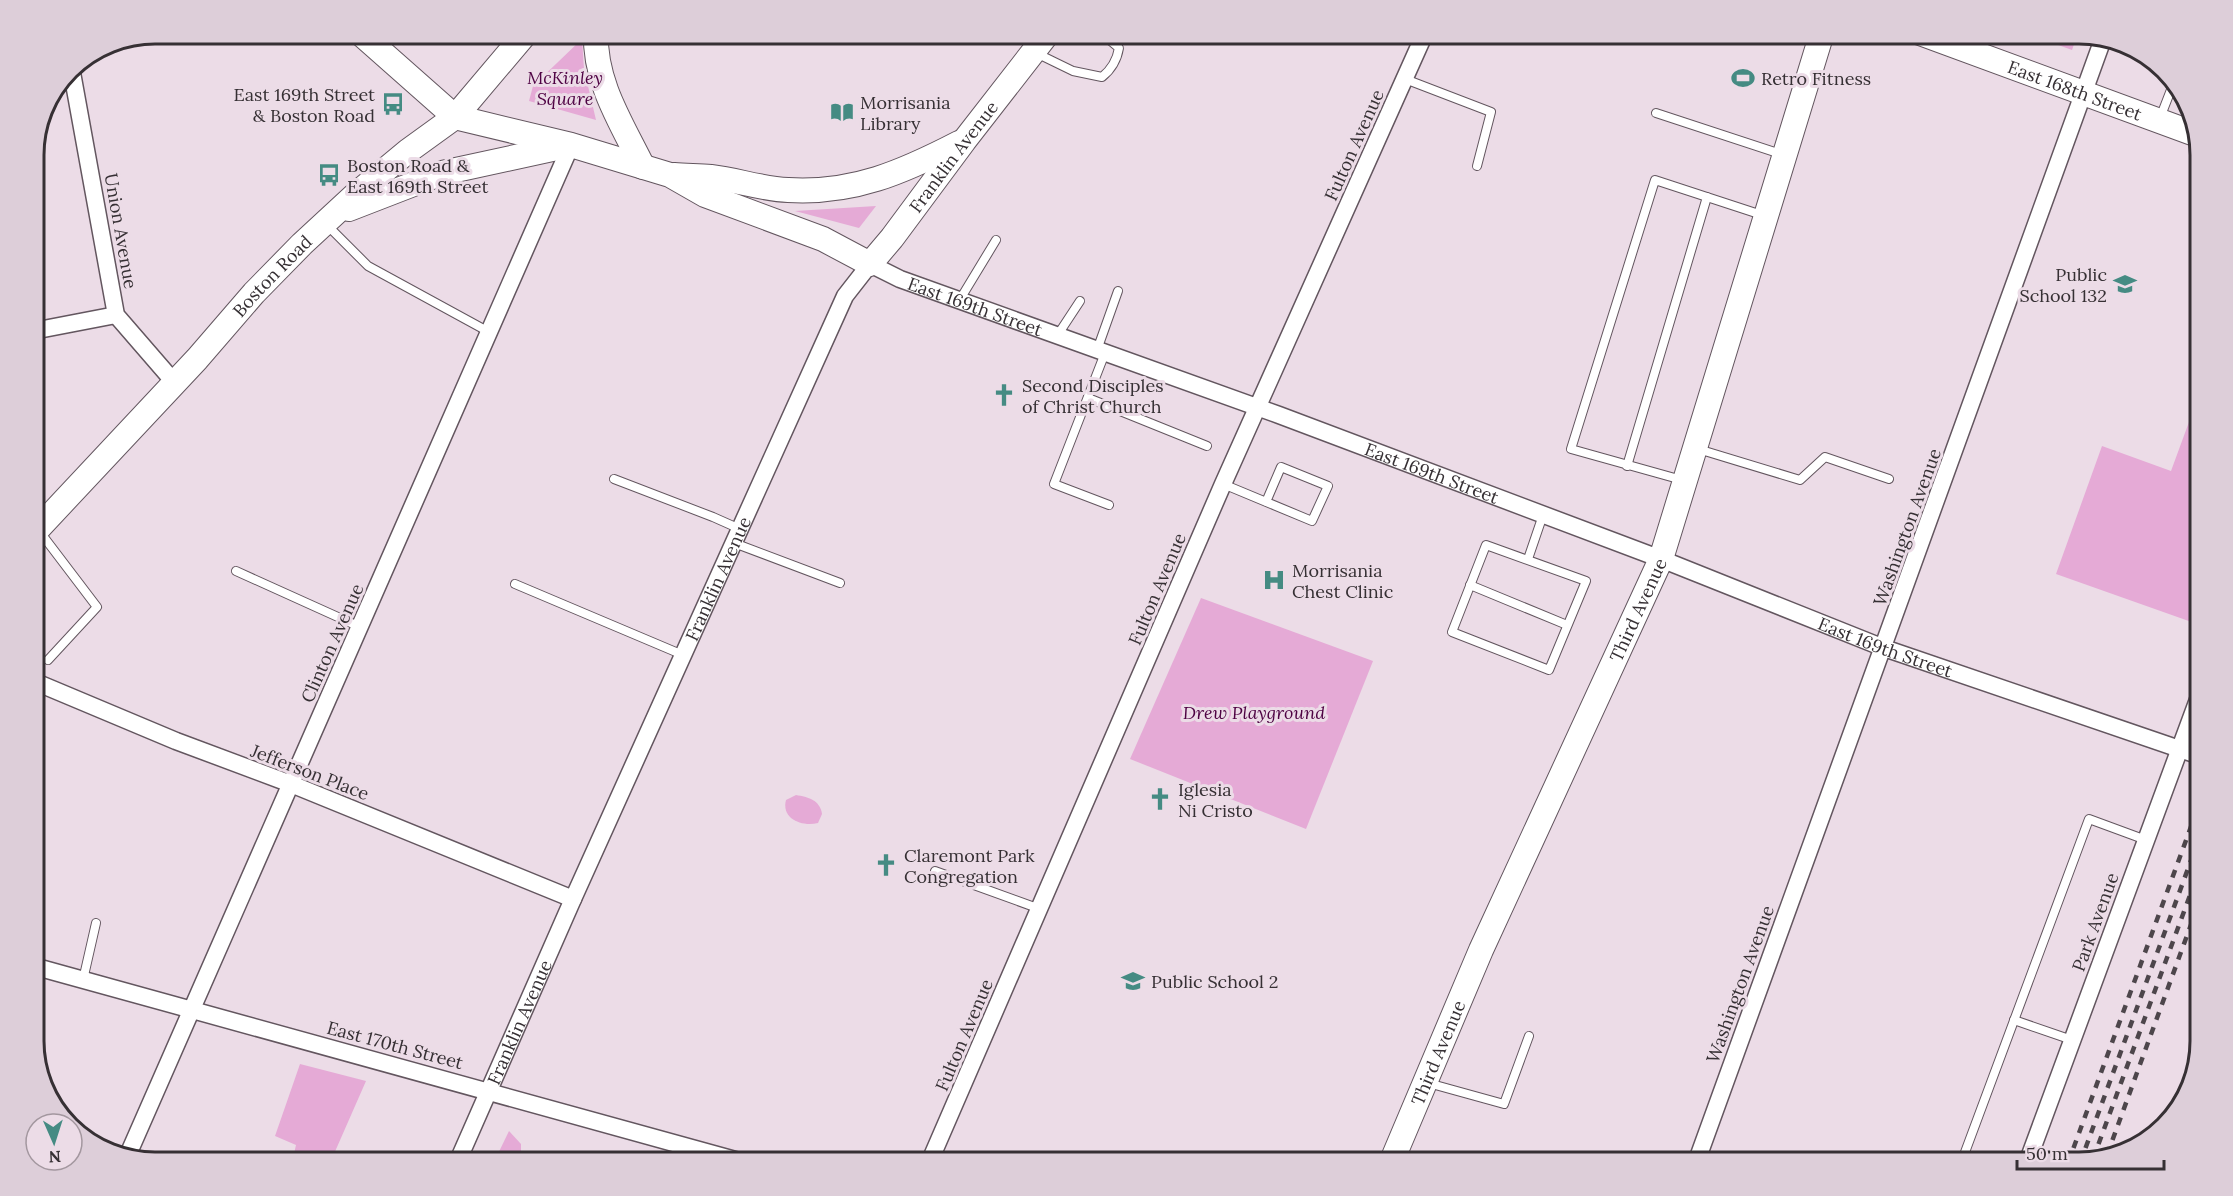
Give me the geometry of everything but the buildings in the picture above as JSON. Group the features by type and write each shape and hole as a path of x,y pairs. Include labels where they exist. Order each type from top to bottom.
{"main road":[{"name":"East 169th Street","path":"372,44 455,117 571,145 670,175 705,195 823,239 870,264"},
{"name":"Boston Road","path":"44,522 197,359 254,293 328,220 408,151 455,117 517,44"},
{"path":"596,44 599,72 614,111 643,167"},
{"name":"Franklin Avenue","path":"870,264 1038,44"},
{"name":"Third Avenue","path":"1395,1153 1481,950 1661,559 1819,44"},
{"name":"East 168th Street","path":"1950,44 2187,131"},
{"name":"East 169th Street","path":"670,175 711,177 789,190 849,187 882,179 964,141"},
{"path":"328,220 442,173 571,145"}],"street":[{"name":"Fulton Avenue","path":"933,1153 1223,484 1420,44"},
{"name":"Washington Avenue","path":"1700,1153 2101,46"},
{"name":"Union Avenue","path":"73,79 116,315 174,382"},
{"name":"Clinton Avenue","path":"130,1149 571,145"},
{"name":"East 169th Street","path":"870,264 900,279 1258,407 1661,559 1884,648 2190,753"},
{"name":"Franklin Avenue","path":"461,1153 573,899 845,296 870,264"},
{"path":"44,329 116,315"},
{"name":"Jefferson Place","path":"44,686 176,741 291,784 573,899"},
{"name":"Park Avenue","path":"2031,1153 2190,722"},
{"name":"East 170th Street","path":"44,969 709,1153"}],"lane":[{"path":"1042,44 1073,71 1102,77 1117,57 1119,48 1114,44"},
{"path":"1405,79 1491,112 1477,166"},
{"path":"2159,121 2170,92"},
{"path":"1656,113 1784,155"},
{"path":"1685,481 1571,449 1655,180 1766,216"},
{"path":"1627,466 1707,197"},
{"path":"328,220 368,266 489,332"},
{"path":"959,301 996,240"},
{"path":"1109,505 1054,484 1088,398 1118,291"},
{"path":"1057,336 1080,301"},
{"path":"1088,398 1207,446"},
{"path":"1695,448 1800,480 1825,457 1889,479"},
{"path":"1223,484 1266,502 1312,521 1328,486 1281,466 1266,502"},
{"path":"614,479 840,583"},
{"path":"1528,559 1543,515"},
{"path":"44,541 97,606 48,660"},
{"path":"1485,545 1528,559 1586,581 1549,670 1452,632 1485,545"},
{"path":"236,571 360,627"},
{"path":"515,584 684,655"},
{"path":"1470,585 1567,625"},
{"path":"1965,1153 2089,819 2146,840"},
{"path":"935,872 1040,909"},
{"path":"83,980 96,923"},
{"path":"2014,1020 2073,1040"},
{"path":"1425,1082 1504,1104 1529,1036"}],"green space":[{"name":"McKinley Square","path":"577,44 582,44 584,69 596,120 529,101 533,86"},
{"path":"2055,44 2074,44 2072,50"},
{"path":"876,206 859,228 795,211"},
{"path":"2189,421 2190,621 2056,574 2102,446 2171,471"},
{"name":"Drew Playground","path":"1201,598 1373,661 1306,829 1130,759"},
{"path":"796,795 809,798 819,805 822,814 818,823 806,824 790,817 785,807 786,800"},
{"path":"300,1064 366,1081 334,1153 294,1153 296,1145 275,1136"},
{"path":"509,1131 521,1144 521,1153 498,1153"}],"railway":[{"path":"2072,1153 2190,830"},
{"path":"2084,1153 2190,864"},
{"path":"2096,1151 2190,896"},
{"path":"2110,1148 2190,928"}],"place":[{"name":"Retro Fitness","path":"1743,78"},
{"name":"East 169th Street & Boston Road","path":"393,104"},
{"name":"Morrisania Library","path":"842,112"},
{"name":"Boston Road & East 169th Street","path":"329,175"},
{"name":"Public School 132","path":"2125,284"},
{"name":"Second Disciples of Christ Church","path":"1004,395"},
{"name":"Morrisania Chest Clinic","path":"1274,580"},
{"name":"Iglesia Ni Cristo","path":"1160,799"},
{"name":"Claremont Park Congregation","path":"886,865"},
{"name":"Public School 2","path":"1133,981"}]}
